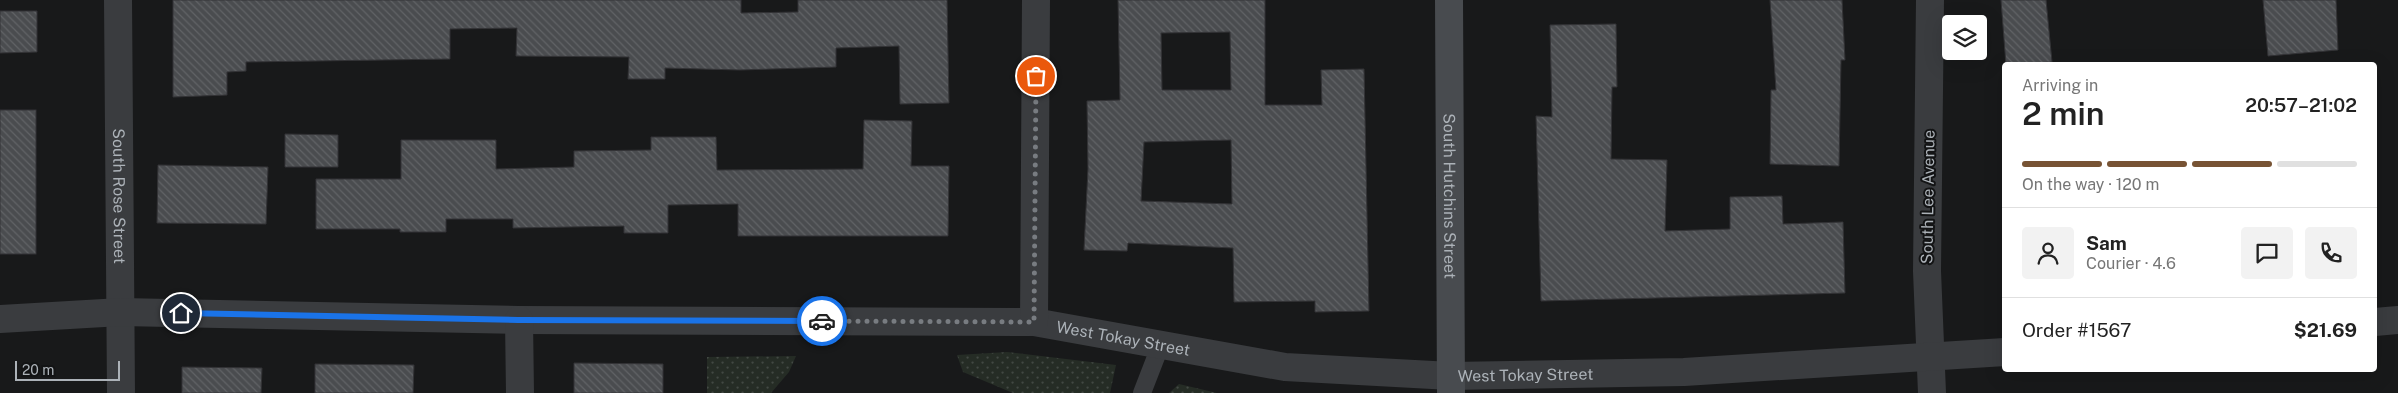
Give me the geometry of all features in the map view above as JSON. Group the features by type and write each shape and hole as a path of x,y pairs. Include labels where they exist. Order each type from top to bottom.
{"main road":[{"name":"South Hutchins Street","path":"1449,0 1452,385"}],"street":[{"name":"South Rose Street","path":"118,0 121,393"},
{"path":"1034,322 1036,0"},
{"name":"South Lee Avenue","path":"1930,0 1927,271 1932,393"},
{"name":"West Tokay Street","path":"0,319 121,312 518,320 1034,322 1285,367 1452,385 2002,352"},
{"path":"518,320 520,393"},
{"path":"2377,322 2398,320"}],"lane":[{"path":"1142,393 1161,344"}],"shaded area":[{"path":"1007,352 1116,365 1110,393 1013,393 963,372 957,355"},
{"path":"796,356 789,372 771,393 707,393 707,357"},
{"path":"1179,384 1217,393 1169,393"}],"building":[{"path":"173,0 741,0 741,13 798,12 798,0 947,0 949,103 900,104 899,46 836,48 836,67 740,70 665,68 665,79 628,79 629,57 516,56 517,28 450,29 450,59 246,62 246,71 227,72 227,95 173,97"},
{"path":"1118,0 1265,0 1265,105 1322,105 1321,70 1364,69 1369,311 1315,312 1315,301 1234,302 1233,248 1128,243 1127,251 1084,250 1088,169 1087,101 1120,100","holes":["1230,32 1231,90 1162,90 1161,33","1231,140 1232,204 1141,201 1144,142"]},
{"path":"1770,0 1842,0 1845,60 1841,60 1839,166 1770,164 1771,90 1776,90"},
{"path":"2001,0 2046,0 2052,62 2006,62"},
{"path":"2263,0 2336,0 2338,50 2268,56"},
{"path":"0,11 37,11 37,52 0,53"},
{"path":"1616,24 1617,87 1612,87 1611,159 1667,160 1665,231 1730,229 1730,197 1782,196 1783,224 1843,222 1845,293 1541,301 1536,116 1552,117 1550,25"},
{"path":"0,110 36,110 36,254 0,254"},
{"path":"864,120 912,121 911,166 949,166 948,236 738,236 738,204 668,205 668,233 624,233 624,226 513,228 513,219 446,219 446,232 400,232 400,229 316,229 316,179 401,179 401,140 496,140 496,169 574,167 574,151 651,150 651,137 716,137 717,170 863,169"},
{"path":"285,134 338,135 338,167 285,167"},
{"path":"158,165 268,167 266,224 157,223"},
{"path":"574,363 663,364 663,393 574,393"},
{"path":"315,364 414,365 413,393 315,393"},
{"path":"182,367 262,368 261,393 182,393"}],"way so far":[{"path":"822,321 1034,322 1036,76"}],"route":[{"path":"181,313 518,320 822,321"}]}
